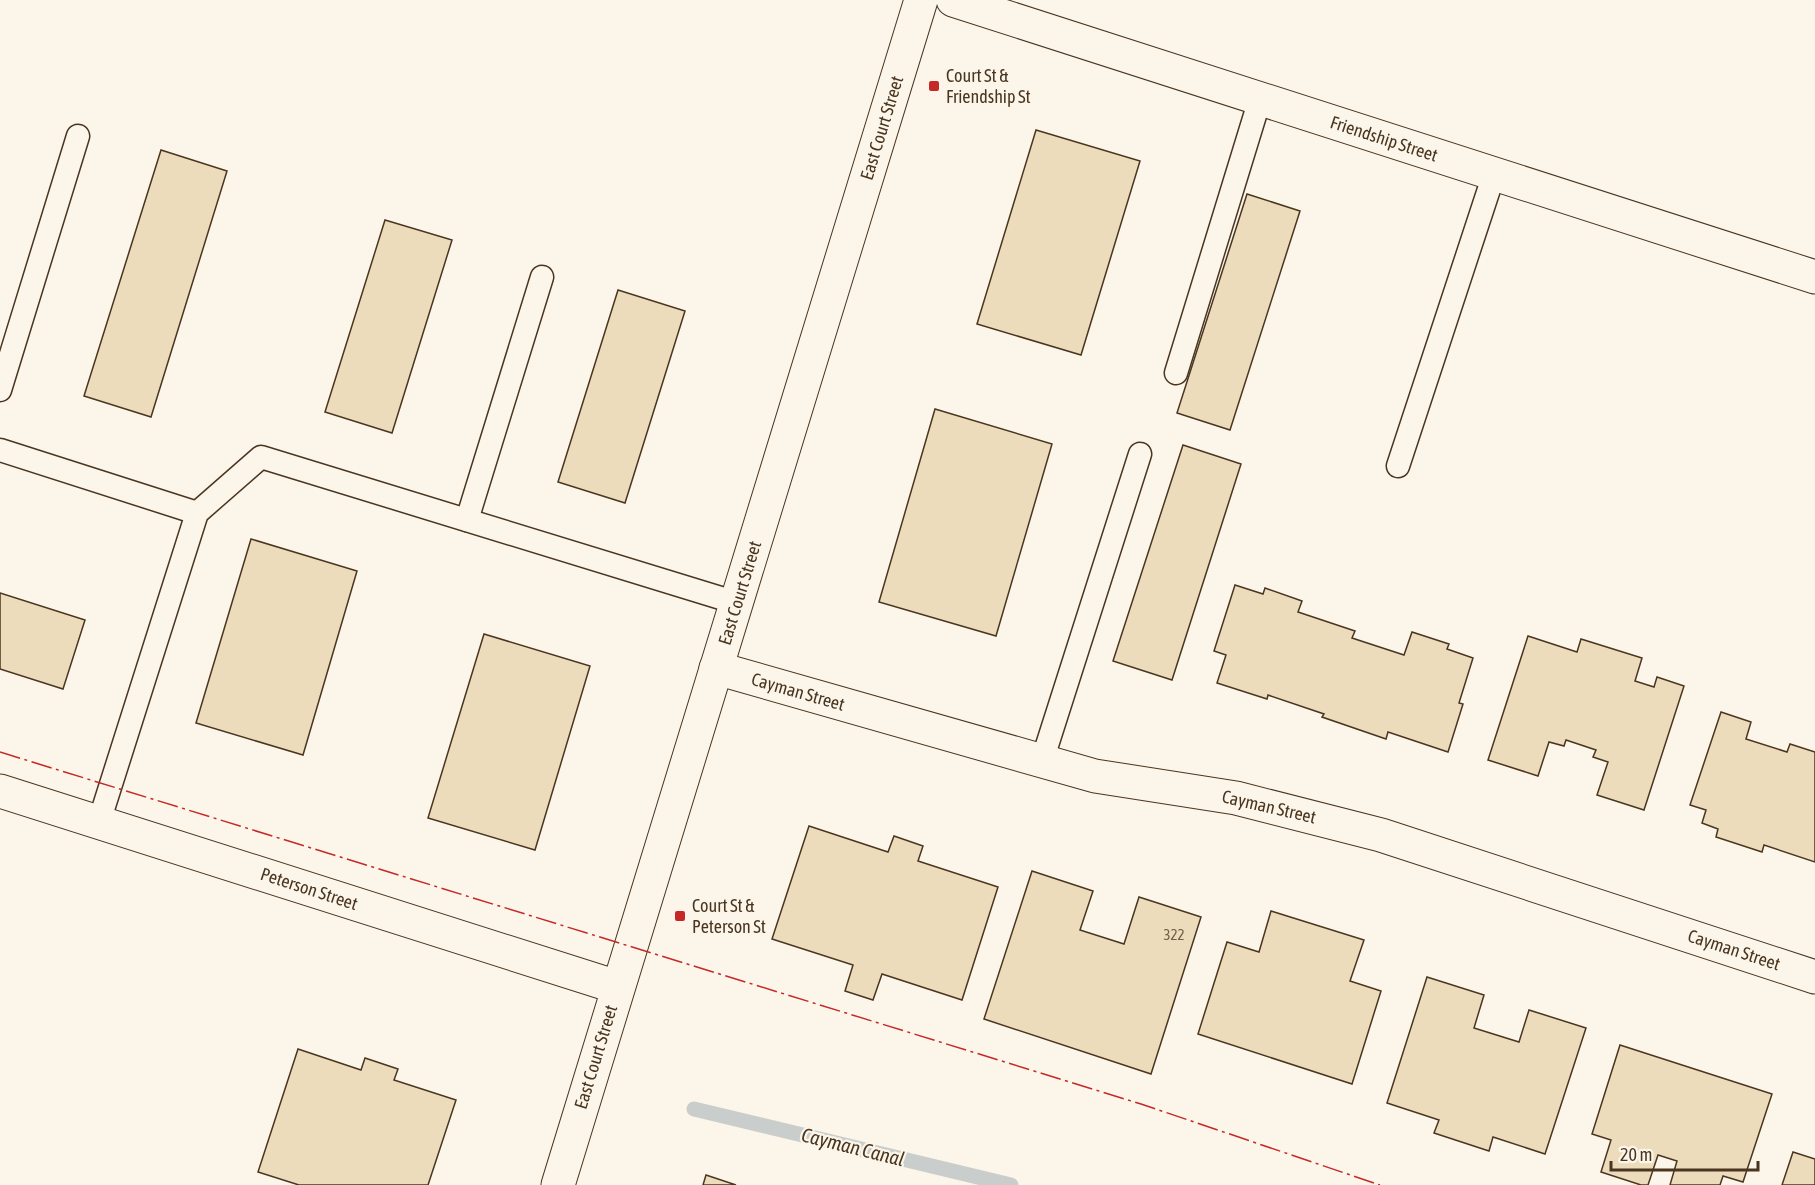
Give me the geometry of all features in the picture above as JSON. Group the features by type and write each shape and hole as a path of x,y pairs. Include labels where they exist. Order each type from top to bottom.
{"street":[{"name":"East Court Street","path":"558,1185 921,0"},
{"name":"Friendship Street","path":"952,0 1815,277"},
{"name":"Cayman Street","path":"716,668 1095,777 1236,798 1381,835 1815,977"},
{"name":"Peterson Street","path":"0,791 617,987"}],"lane":[{"path":"1176,373 1260,99"},
{"path":"0,390 78,136"},
{"path":"1398,466 1494,174"},
{"path":"467,520 542,276"},
{"path":"0,450 197,513"},
{"path":"1042,761 1140,454"},
{"path":"99,822 197,513 261,457 737,603"}],"building":[{"path":"1036,130 1140,161 1081,355 977,324"},
{"path":"161,150 227,171 151,417 84,396"},
{"path":"1247,194 1300,211 1230,430 1177,413"},
{"path":"385,220 452,240 392,433 325,412"},
{"path":"618,290 685,311 625,503 558,482"},
{"path":"935,409 1052,444 996,636 879,602"},
{"path":"1183,445 1241,464 1172,680 1113,661"},
{"path":"251,539 357,571 303,755 196,723"},
{"path":"1235,585 1263,594 1265,588 1302,601 1298,612 1355,631 1352,638 1404,655 1412,632 1449,644 1447,649 1473,658 1459,703 1463,704 1448,752 1388,732 1386,739 1268,695 1267,699 1217,683 1226,655 1214,651"},
{"path":"0,593 85,620 63,689 0,669"},
{"path":"484,634 590,666 535,850 428,818"},
{"path":"1528,636 1577,652 1581,639 1642,658 1635,681 1654,687 1657,677 1684,686 1644,810 1597,795 1608,762 1593,757 1596,750 1566,740 1564,746 1549,742 1538,776 1488,760"},
{"path":"1721,712 1751,722 1746,739 1787,752 1790,744 1815,752 1815,862 1764,845 1762,852 1716,837 1718,829 1702,823 1706,810 1690,805"},
{"path":"809,826 888,852 894,836 923,846 918,861 998,887 962,1000 882,974 873,1000 845,991 853,965 772,939"},
{"path":"1032,871 1093,891 1080,930 1124,944 1139,897 1201,917 1151,1074 984,1019"},
{"path":"1271,911 1364,940 1350,981 1381,991 1352,1084 1198,1034 1227,942 1259,952"},
{"path":"1427,977 1484,995 1474,1028 1519,1042 1529,1010 1586,1028 1545,1154 1493,1137 1489,1151 1434,1133 1439,1120 1387,1103"},
{"path":"1620,1045 1772,1094 1743,1182 1723,1176 1720,1185 1670,1185 1677,1161 1658,1155 1648,1185 1641,1185 1601,1172 1611,1140 1592,1134"},
{"path":"298,1049 361,1070 365,1058 398,1069 394,1080 456,1100 428,1185 299,1185 258,1172"},
{"path":"1793,1152 1815,1159 1815,1185 1782,1185"},
{"path":"706,1175 736,1185 703,1185"}],"waterway":[{"name":"Cayman Canal","path":"694,1109 1011,1185"}],"power":[{"path":"0,752 1141,1104 1380,1185"}],"place":[{"name":"Court St & Friendship St","path":"934,86"},
{"name":"Court St & Peterson St","path":"680,916"}]}
